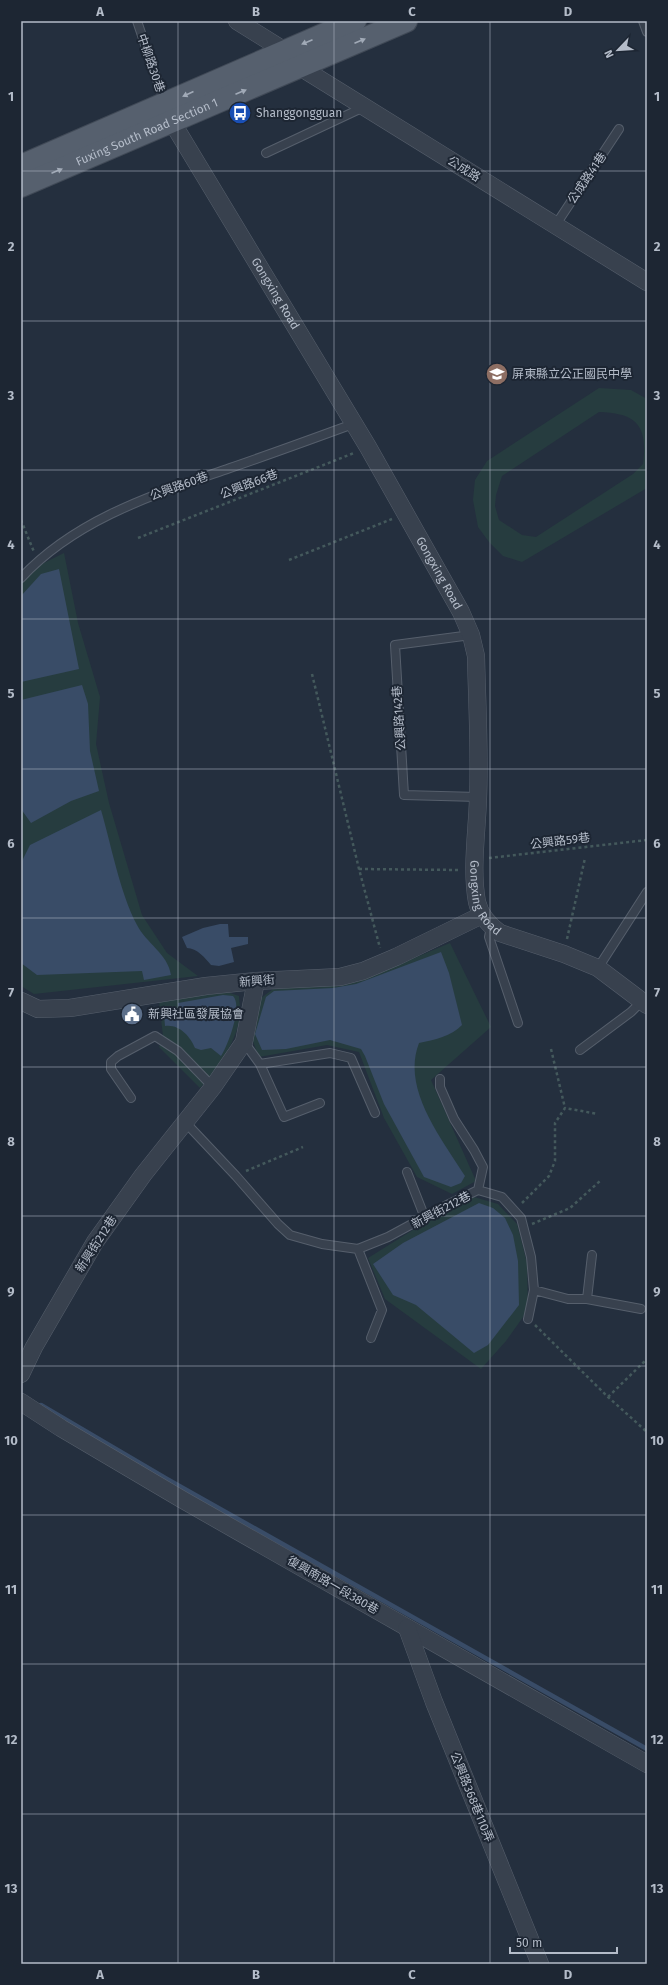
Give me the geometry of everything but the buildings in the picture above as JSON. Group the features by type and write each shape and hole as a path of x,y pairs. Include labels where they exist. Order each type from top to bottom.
{"main road":[{"name":"Fuxing South Road Section 1","path":"292,59 355,21"},
{"name":"Fuxing South Road Section 1","path":"21,186 169,113 292,59 406,21"},
{"name":"Fuxing South Road Section 1","path":"21,166 169,113"}],"street":[{"name":"公成路","path":"237,21 364,107 647,282"},
{"name":"Gongxing Road","path":"169,113 368,448 461,612 471,636 476,656 478,797 476,865 478,902 487,921 500,933 517,940 564,954 598,968 644,1003"},
{"name":"新興街","path":"21,1001 38,1009 70,1008 206,986 256,981 340,977 363,971 487,921"},
{"name":"新興街212巷","path":"21,1374 34,1348 96,1242 143,1176 213,1088 244,1042 256,981"},
{"name":"復興南路一段380巷","path":"21,1402 142,1476 647,1764"},
{"name":"公興路368巷110弄","path":"407,1628 434,1702 540,1964"}],"lane":[{"name":"中柳路30巷","path":"137,21 169,113"},
{"path":"643,21 647,32"},
{"path":"266,153 364,107"},
{"name":"公成路41巷","path":"555,226 619,129"},
{"name":"公興路60巷","path":"21,578 37,560 101,517 163,490 353,424"},
{"name":"公興路142巷","path":"471,636 395,645 404,795 478,797"},
{"path":"598,968 647,892"},
{"path":"487,921 489,937 518,1023"},
{"path":"580,1050 644,1003"},
{"path":"131,1098 111,1069 111,1062 118,1056 155,1036 178,1051 213,1088"},
{"path":"244,1042 260,1064 284,1117 320,1103"},
{"path":"260,1064 330,1053 352,1058 375,1113"},
{"path":"440,1079 440,1088 454,1119 483,1167 478,1190"},
{"name":"新興街212巷","path":"186,1123 236,1176 278,1224 290,1235 322,1244 358,1249 388,1237 478,1190 502,1197 521,1218 531,1257 534,1290 528,1319"},
{"path":"407,1172 426,1218"},
{"path":"358,1249 382,1310 371,1338"},
{"path":"587,1299 592,1255"},
{"path":"534,1290 568,1299 587,1299 641,1309"}],"path":[{"name":"公興路66巷","path":"138,538 368,448"},
{"path":"289,560 405,513"},
{"path":"21,520 37,560"},
{"path":"312,674 359,869 384,962"},
{"name":"公興路59巷","path":"359,869 476,865 647,840"},
{"path":"564,954 585,858"},
{"path":"514,1210 549,1176 555,1161 555,1122 565,1108 551,1049"},
{"path":"565,1108 598,1114"},
{"path":"236,1176 303,1147"},
{"path":"523,1228 570,1208 600,1181"},
{"path":"528,1319 608,1397 647,1432"},
{"path":"608,1397 647,1359"}],"green space":[{"path":"599,388 631,390 647,399 647,488 522,562 503,556 489,542 478,527 473,500 475,480 487,461","holes":["599,412 623,415 631,419 637,424 641,431 644,440 643,464 633,474 536,537 522,535 499,520 495,506 496,495 502,476"]},
{"path":"64,553 78,623 100,697 96,744 109,803 142,915 167,953 198,976 34,994 21,986 21,584 32,569"},
{"path":"450,943 491,1027 431,1080 476,1181 452,1194 417,1177 384,1118 359,1052 327,1045 259,1057 252,1039 261,998 273,989 357,982"},
{"path":"227,992 239,996 240,1013 238,1025 231,1045 200,1088 159,1047 163,1036 159,1001"},
{"path":"474,1197 498,1204 517,1224 527,1263 528,1310 506,1341 481,1369 385,1299 368,1258 445,1210"}],"water":[{"path":"59,569 79,669 21,682 21,596 41,574"},
{"path":"82,685 88,704 90,751 99,791 71,801 31,823 21,809 21,700"},
{"path":"101,810 121,884 131,912 141,931 166,961 171,975 144,980 142,971 37,975 21,963 21,863 30,845"},
{"path":"220,924 228,924 229,937 248,937 248,944 231,948 234,962 219,966 211,965 197,952 191,948 187,948 182,937 203,928"},
{"path":"441,952 449,973 462,1025 448,1035 419,1043 415,1060 415,1078 427,1113 465,1176 461,1183 451,1187 424,1177 384,1104 361,1049 330,1040 286,1049 262,1050 255,1034 266,997 274,991 333,988 356,984"},
{"path":"223,995 233,996 236,1001 236,1008 231,1035 221,1056 211,1048 201,1050 195,1048 187,1035 179,1029 165,1026 164,1014 178,1010 178,1003"},
{"path":"479,1203 493,1208 505,1218 513,1235 518,1261 519,1305 488,1345 474,1353 416,1305 393,1295 373,1264 403,1243"}],"waterway":[{"path":"41,1405 167,1479 647,1749"}],"place":[{"name":"Shanggongguan","path":"240,113"},
{"name":"屏東縣立公正國民中學","path":"497,374"},
{"name":"新興社區發展協會","path":"132,1014"}]}
